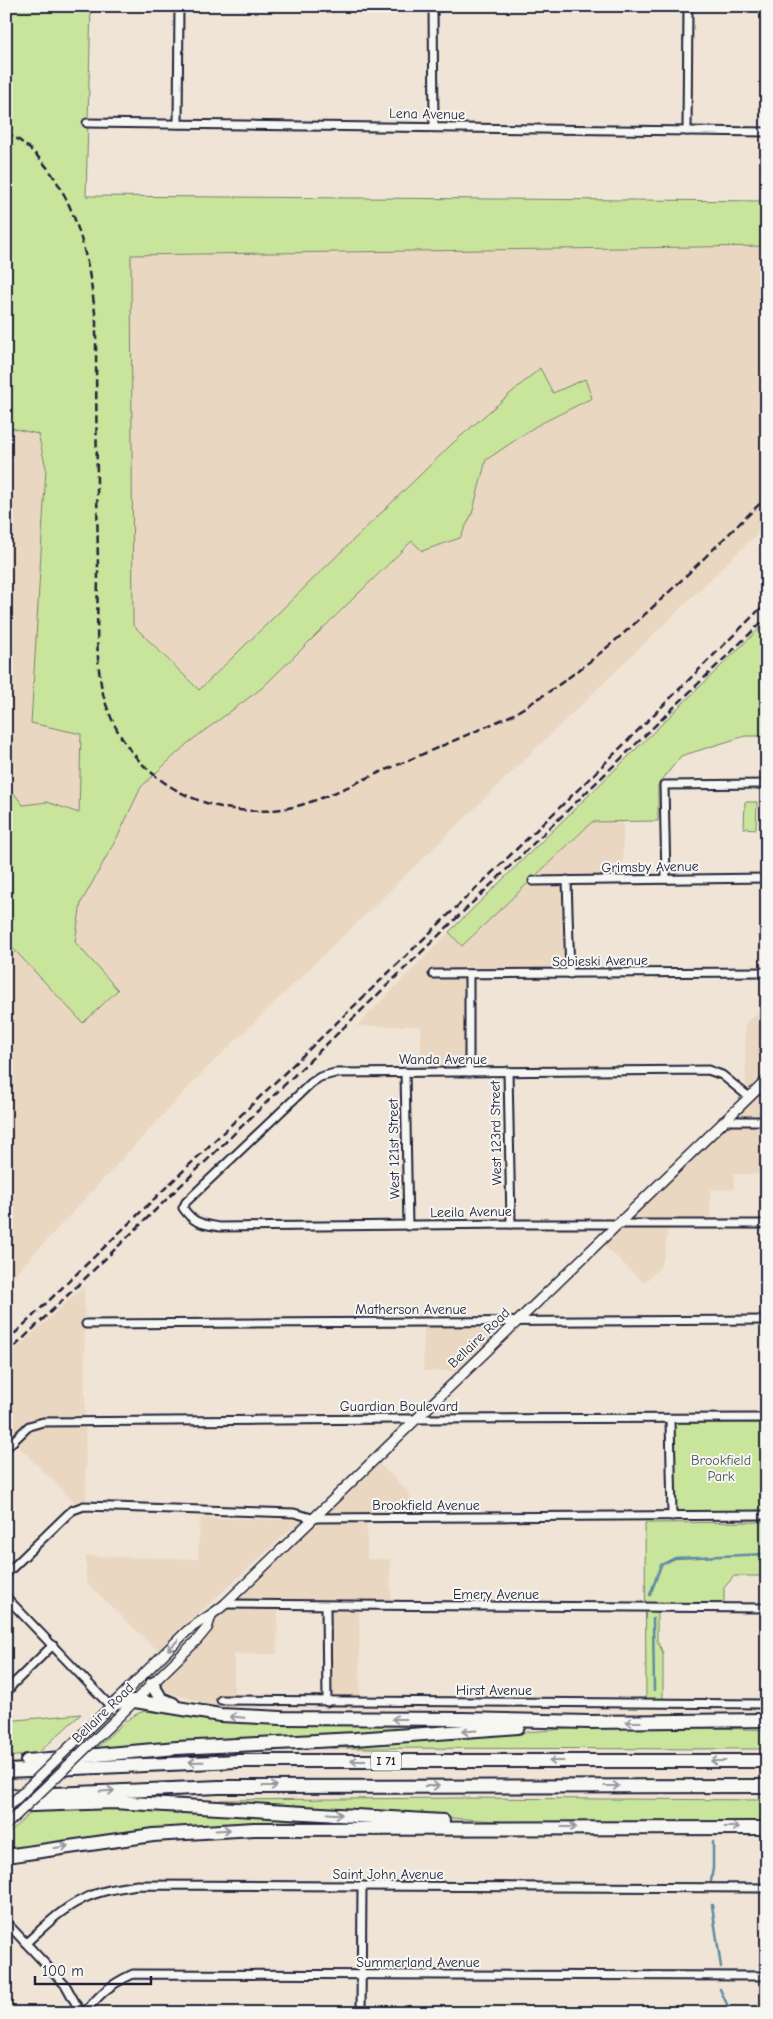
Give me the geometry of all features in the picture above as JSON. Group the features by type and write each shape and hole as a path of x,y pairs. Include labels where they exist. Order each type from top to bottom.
{"highway":[{"path":"152,1684 164,1701 190,1710"},
{"path":"115,1711 121,1701 136,1700 242,1717 588,1722 767,1720"},
{"path":"678,1721 767,1727"},
{"path":"6,1764 113,1753 354,1739 588,1722"},
{"name":"I 71","path":"6,1771 238,1761 767,1761"},
{"name":"I 71","path":"6,1796 219,1787 767,1786"},
{"path":"6,1807 98,1802 181,1804 520,1827 763,1827"},
{"path":"9,1855 102,1841 206,1831 264,1829 492,1829 520,1827"}],"street":[{"path":"178,124 179,6"},
{"path":"433,6 434,127"},
{"path":"687,131 688,6"},
{"name":"Lena Avenue","path":"87,123 767,132"},
{"path":"666,879 664,785 767,784"},
{"name":"Grimsby Avenue","path":"533,881 767,878"},
{"path":"567,880 570,974"},
{"name":"Sobieski Avenue","path":"433,974 767,972"},
{"path":"469,974 469,1072"},
{"name":"Wanda Avenue","path":"183,1208 186,1202 311,1083 320,1077 335,1073 708,1070 722,1075 749,1097"},
{"name":"West 123rd Street","path":"508,1071 511,1224"},
{"name":"West 121st Street","path":"405,1072 408,1226"},
{"name":"Bellaire Road","path":"6,1825 108,1727 115,1711 187,1631 198,1622 211,1616 225,1604 767,1080"},
{"path":"724,1121 767,1121"},
{"name":"Leeila Avenue","path":"183,1208 190,1219 201,1224 220,1227 767,1224"},
{"name":"Matherson Avenue","path":"86,1324 767,1320"},
{"name":"Guardian Boulevard","path":"6,1448 32,1425 43,1422 416,1418 767,1418"},
{"path":"670,1419 672,1516"},
{"name":"Brookfield Avenue","path":"6,1574 71,1511 87,1506 294,1513 312,1518 767,1515"},
{"path":"6,1597 115,1711"},
{"name":"Emery Avenue","path":"225,1604 767,1608"},
{"path":"326,1606 327,1702"},
{"name":"Bellaire Road","path":"136,1700 207,1628 211,1616"},
{"path":"6,1694 13,1684 53,1644"},
{"name":"Hirst Avenue","path":"221,1700 767,1704"},
{"name":"Bellaire Road","path":"6,1807 95,1722 115,1711"},
{"name":"Saint John Avenue","path":"26,1942 60,1913 81,1900 108,1890 137,1885 767,1888"},
{"path":"361,2013 362,1886"},
{"path":"6,1922 66,1986 82,2013"},
{"name":"Summerland Avenue","path":"82,2013 113,1983 133,1974 767,1976"}],"shaded area":[{"path":"767,246 767,524 200,1075 6,1284 6,941 84,1023 118,990 75,942 81,903 119,834 141,787 188,743 262,688 413,541 472,514 486,460 536,426 592,398 553,393 540,368 454,442 199,690 133,625 131,255"},
{"path":"6,427 38,434 46,468 31,723 81,734 79,814 47,802 23,805 14,793 6,789"},
{"path":"592,822 623,822 623,882 565,883 567,976 472,977 472,1066 421,1067 421,1026 357,1026 449,932 463,946"},
{"path":"760,970 767,970 767,1174 734,1174 734,1189 710,1190 710,1225 668,1226 665,1253 660,1267 644,1283 597,1239 749,1093 746,1090 745,1024 761,1009"},
{"path":"84,1286 86,1502 75,1503 16,1444 6,1452 6,1358"},
{"path":"424,1327 501,1327 456,1371 423,1371"},
{"path":"377,1462 410,1494 409,1514 367,1515 367,1559 390,1559 391,1604 359,1604 360,1700 323,1699 323,1608 278,1608 277,1654 234,1654 234,1708 220,1708 145,1685"},
{"path":"200,1518 301,1520 158,1651 86,1582 86,1556 198,1559"}],"green space":[{"path":"6,6 91,6 86,196 767,201 767,246 131,255 133,625 199,690 454,442 540,368 553,393 585,379 592,398 536,426 486,460 472,514 460,538 422,551 412,541 262,688 188,743 141,787 119,834 81,903 75,942 118,990 83,1023 6,941 6,789 14,793 23,805 47,802 79,813 81,734 31,723 46,468 38,434 6,427"},
{"path":"767,621 767,736 745,736 681,756 658,785 658,821 592,822 462,946 449,932"},
{"path":"745,802 757,802 756,829 744,828"},
{"name":"Brookfield Park","path":"674,1423 767,1423 767,1512 675,1513"},
{"path":"767,1522 767,1576 734,1576 724,1588 724,1605 657,1605 657,1640 663,1653 663,1700 646,1700 645,1523"},
{"path":"146,1711 231,1722 446,1724 447,1727 95,1749 126,1721"},
{"path":"81,1714 37,1754 6,1757 6,1721"},
{"path":"577,1728 722,1728 767,1730 767,1749 330,1748 329,1745 415,1741"},
{"path":"457,1798 767,1800 767,1820 740,1822 511,1822 220,1803 220,1800"},
{"path":"99,1809 222,1812 369,1822 369,1824 226,1826 155,1830 85,1839 22,1850 6,1849 6,1836 33,1810"}],"waterway":[{"path":"650,1595 661,1565 675,1558 767,1554"},
{"path":"653,1619 654,1690"},
{"path":"711,1881 713,1842"},
{"path":"712,1905 721,1967"},
{"path":"720,1989 731,2013"}],"railway":[{"path":"6,132 29,148 47,167 62,190 82,241 93,296 96,322 97,640 103,692 107,707 120,734 136,758 157,777 180,792 207,803 234,809 263,811 293,807 314,801 510,716 546,694 613,642 676,585 767,497"},
{"path":"6,1342 585,783 767,602"},
{"path":"6,1355 767,617"}]}
